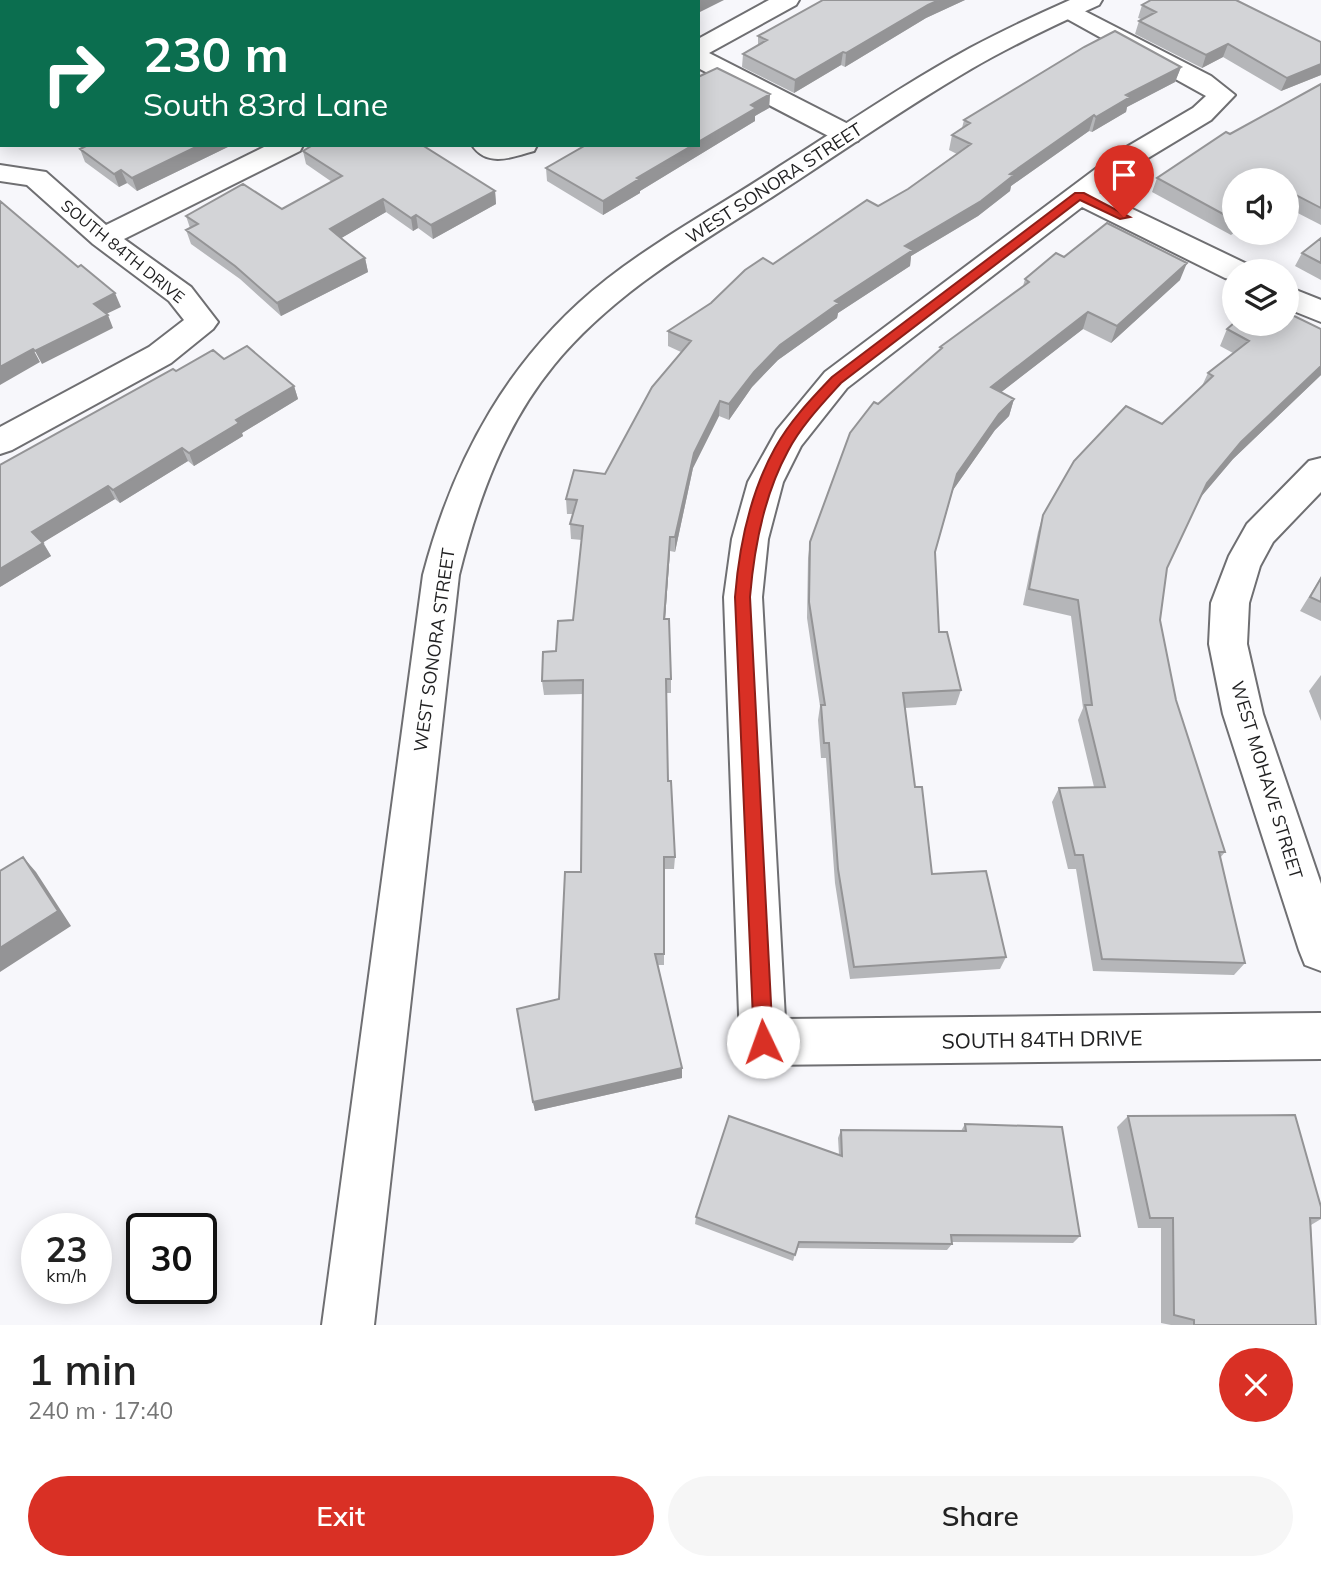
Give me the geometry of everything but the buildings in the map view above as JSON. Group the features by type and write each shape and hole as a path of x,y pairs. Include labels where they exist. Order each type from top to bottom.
{"street":[{"path":"700,48 787,0"},
{"path":"1079,5 1222,95 1202,114 1128,158 1080,195 1222,264"},
{"name":"WEST SONORA STREET","path":"348,1325 441,575 452,528 473,471 524,382 570,327 597,302 691,235 962,63 1079,5"},
{"path":"700,59 848,135"},
{"path":"103,238 286,147"},
{"name":"SOUTH 84TH DRIVE","path":"0,442 160,355 202,323 180,294 103,238 36,178 1,172"},
{"name":"SOUTH 84TH DRIVE","path":"1080,195 836,380 805,415 781,450 765,489 746,557 743,597 763,1042 1321,1036"},
{"path":"1299,302 1321,312"},
{"name":"WEST MOHAVE STREET","path":"1321,470 1261,533 1242,566 1230,603 1228,644 1243,714 1321,950"}],"route":[{"path":"763,1042 743,597 746,557 765,489 781,450 805,415 836,380 1080,195 1124,217"}]}
